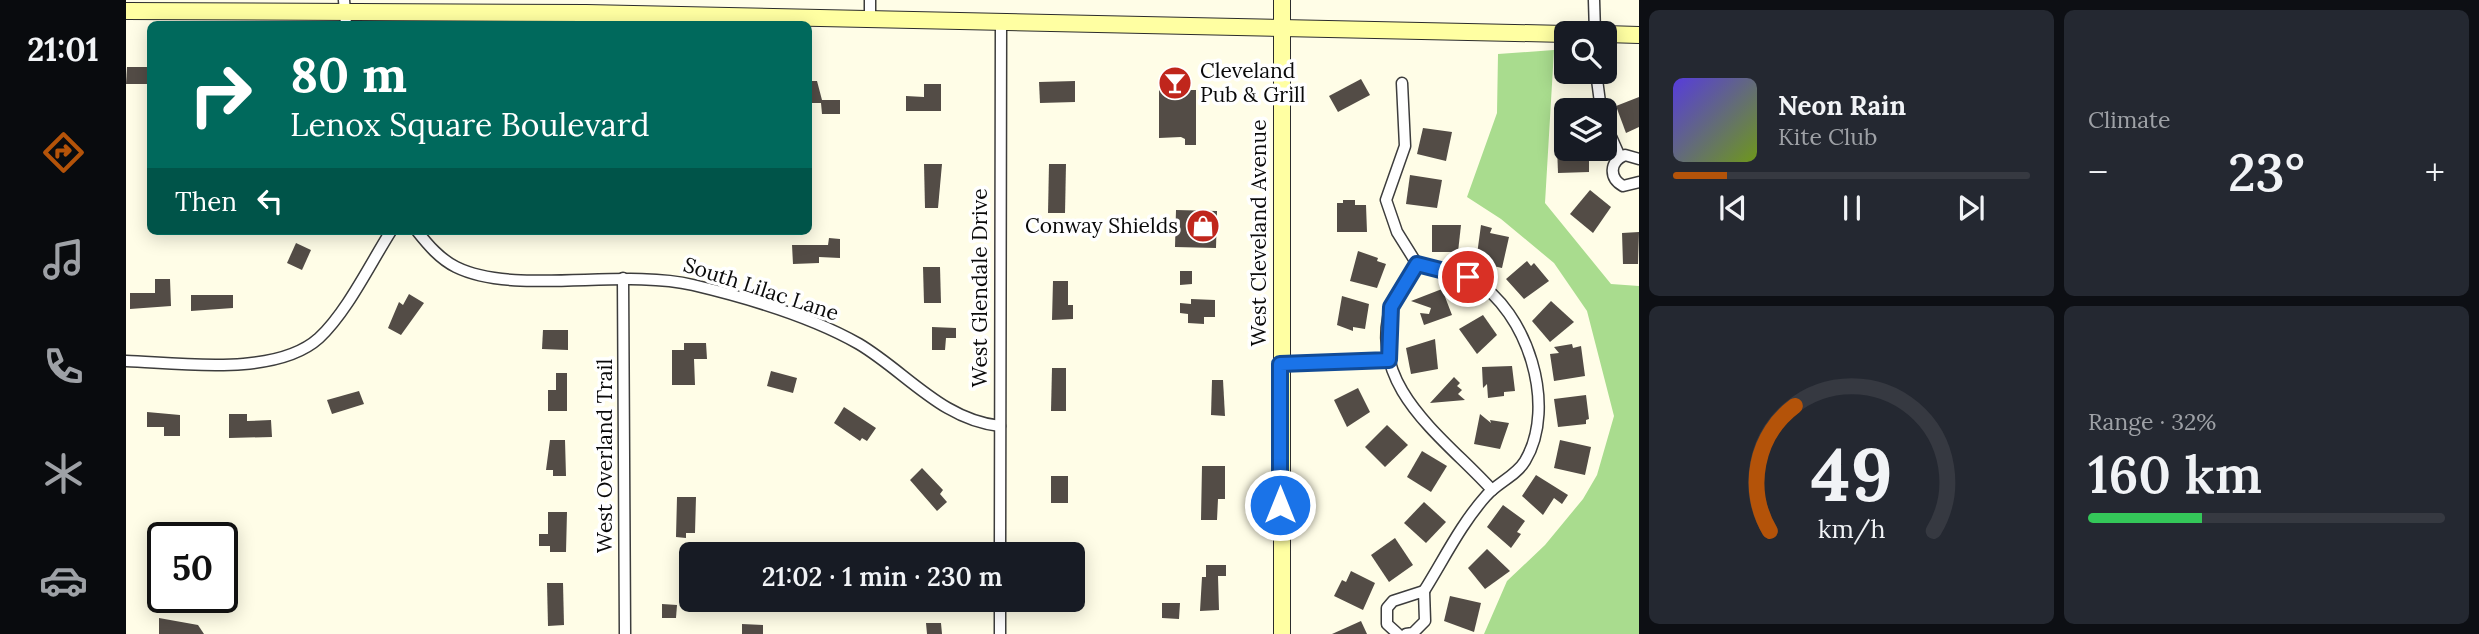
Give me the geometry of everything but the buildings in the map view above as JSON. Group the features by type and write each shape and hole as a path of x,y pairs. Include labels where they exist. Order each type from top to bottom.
{"street":[{"path":"870,0 870,19"},
{"name":"West Cleveland Avenue","path":"1282,0 1282,634"},
{"path":"1594,0 1595,21"},
{"path":"126,11 345,13 586,7 870,19 1554,34"},
{"name":"West Glendale Drive","path":"1000,542 1001,22"},
{"path":"1617,34 1639,35"},
{"path":"1402,83 1405,146 1401,164 1387,189 1386,200 1397,232 1417,264 1458,274 1477,282 1511,317 1530,353 1538,398 1530,449 1525,462 1492,490 1457,535 1424,591 1425,621 1413,633 1406,634"},
{"path":"1617,152 1619,157"},
{"path":"1639,159 1630,155 1619,157 1613,165 1615,180 1628,187 1639,182"},
{"path":"126,361 251,363 293,354 326,330 388,235"},
{"name":"South Lilac Lane","path":"421,235 444,260 478,275 509,279 657,279 706,288 838,333 875,355 944,407 972,421 1000,426"},
{"path":"1417,264 1391,307 1389,360 1396,383 1417,415 1492,490"},
{"name":"West Overland Trail","path":"623,278 625,634"},
{"path":"1280,364 1389,360"},
{"path":"1398,634 1387,624 1387,608 1394,601 1424,591"},
{"path":"1000,612 1000,634"}],"green space":[{"path":"1554,50 1545,203 1611,284 1639,286 1639,634 1484,634 1507,581 1545,545 1583,499 1597,475 1614,416 1587,311 1554,263 1501,219 1467,197 1497,113 1498,54"}],"place":[{"name":"Cleveland Pub & Grill","path":"1175,83"},
{"name":"Conway Shields","path":"1203,226"}],"route":[{"path":"1280,505 1280,364 1389,360 1388,330 1391,307 1417,264 1468,277"}]}
